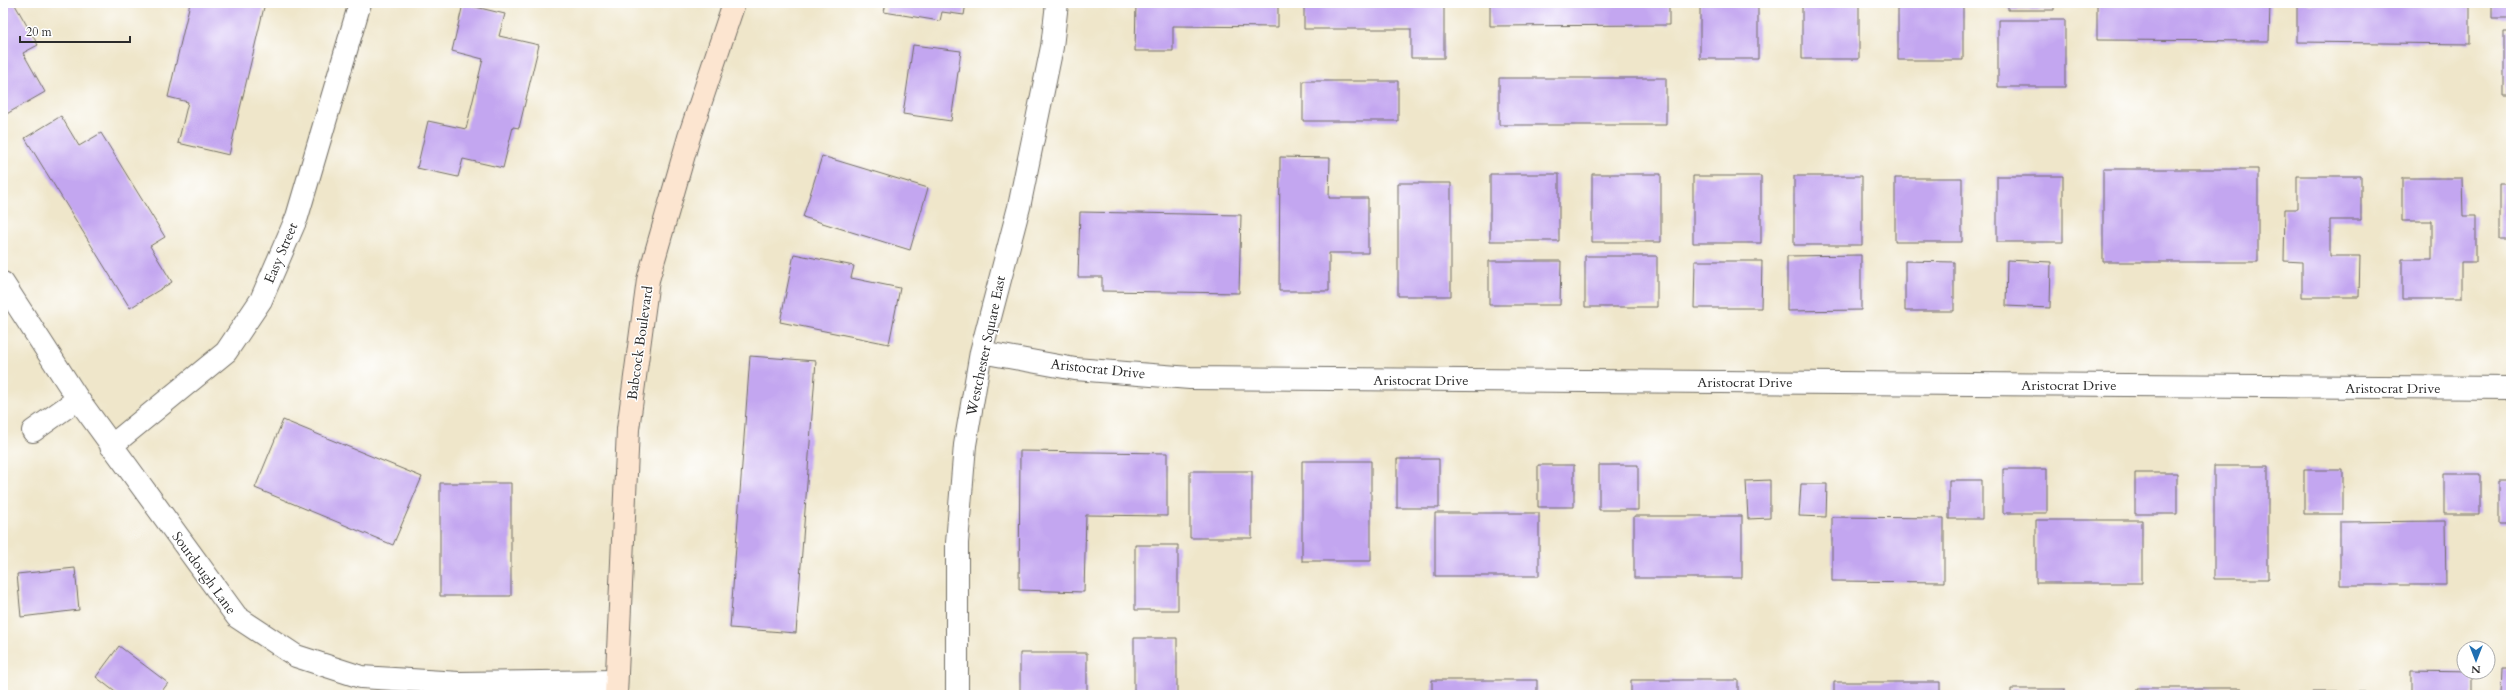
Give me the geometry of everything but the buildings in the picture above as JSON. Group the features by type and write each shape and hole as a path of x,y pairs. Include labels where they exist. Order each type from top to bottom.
{"street":[{"name":"Easy Street","path":"111,446 226,352 261,300 297,217 360,3"},
{"name":"Babcock Boulevard","path":"616,688 628,429 648,280 689,137 734,3"},
{"name":"Westchester Square East","path":"957,695 957,543 965,445 981,352 1019,207 1052,47 1057,3"},
{"name":"Sourdough Lane","path":"3,283 78,399 237,617 296,656 361,677 459,683 616,688"},
{"name":"Aristocrat Drive","path":"981,352 1075,370 1190,378 2511,388"},
{"path":"33,431 78,399"}]}
